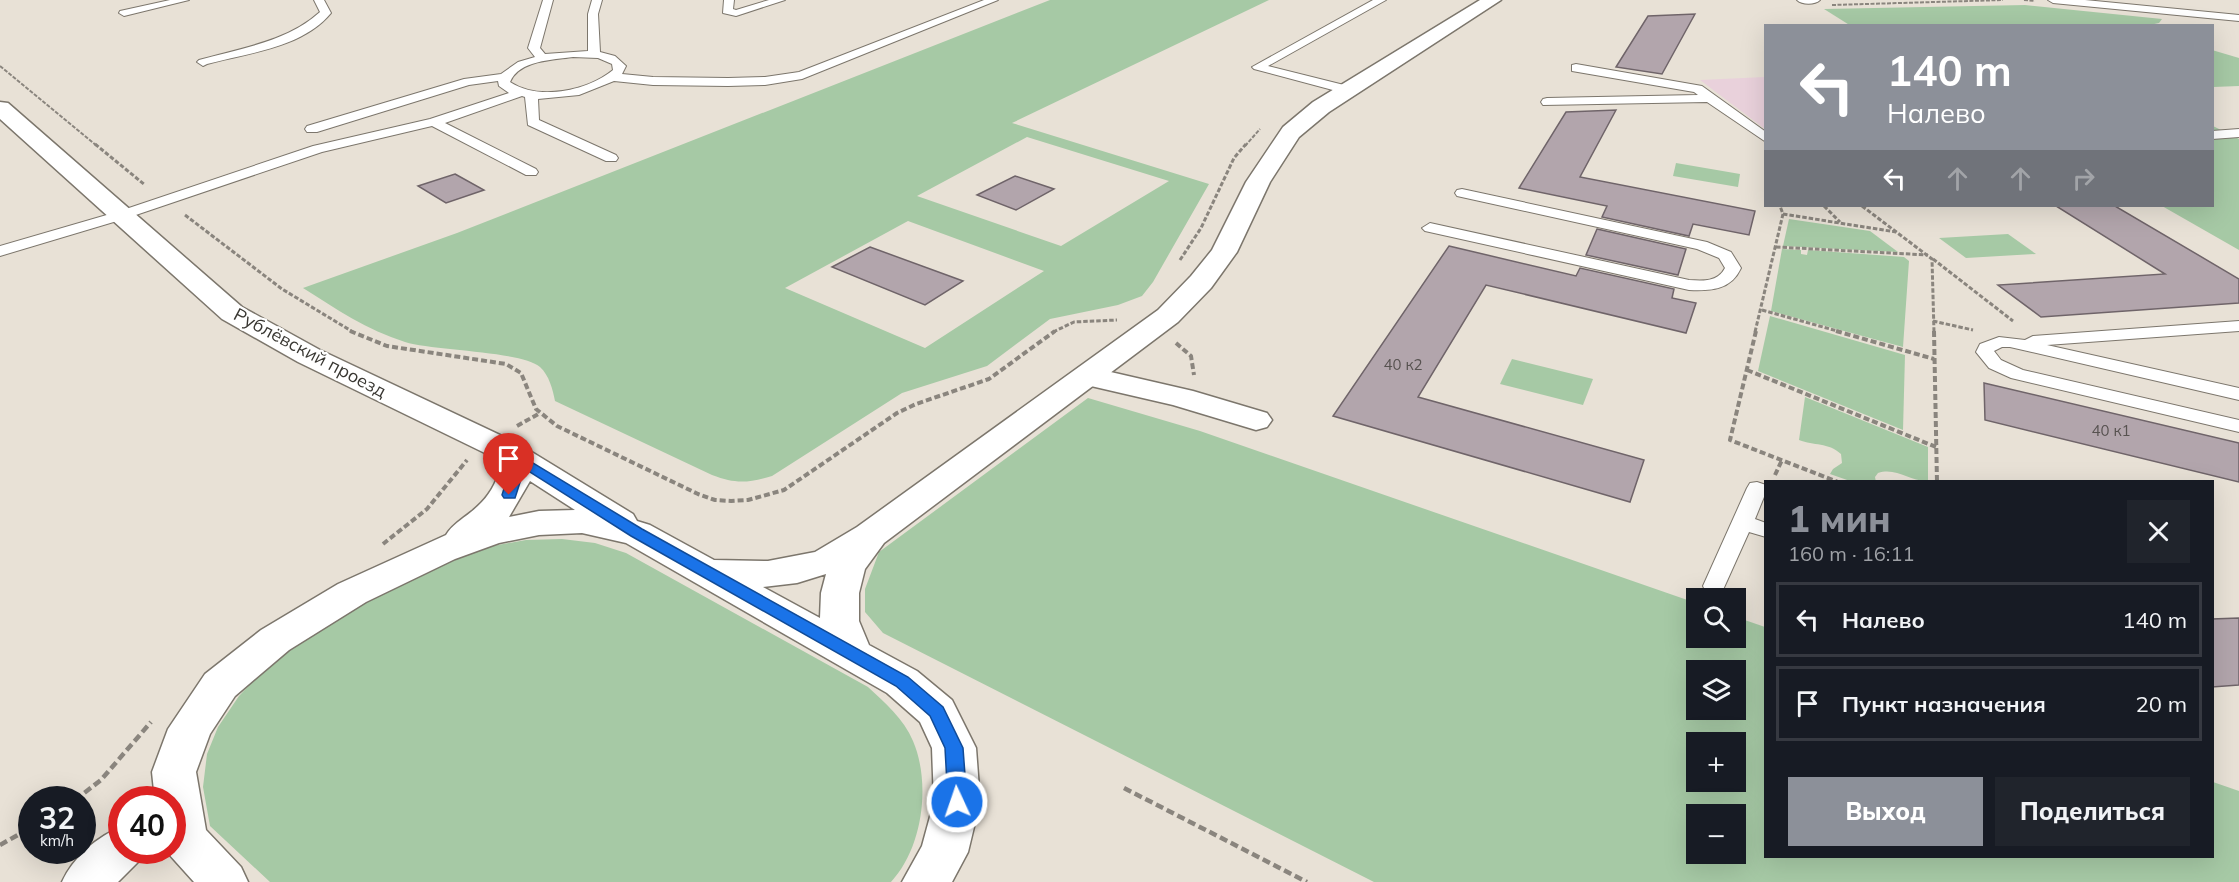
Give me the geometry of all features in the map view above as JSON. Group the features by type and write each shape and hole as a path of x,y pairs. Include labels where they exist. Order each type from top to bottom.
{"street":[{"path":"708,571 768,574 798,570 828,561 870,535 1168,316 1201,282 1224,252 1275,153 1291,132 1348,90 1492,0"},
{"name":"Рублёвский проезд","path":"0,108 231,313 309,356 505,450 637,533"},
{"path":"1089,375 1182,398 1256,420"},
{"path":"442,550 487,520 509,495 516,473 505,450"},
{"path":"164,786 190,729 220,685 266,647 352,593 442,550 492,532 539,523 582,521 637,533 708,571 902,682 937,712 954,748 957,802 944,852 926,882"},
{"path":"854,656 839,621 840,593 847,567 870,535"},
{"path":"186,840 224,882"},
{"path":"86,882 108,861"}],"lane":[{"path":"124,13 184,0"},
{"path":"203,62 301,34 316,25 326,14 321,3 335,0"},
{"path":"542,58 534,48 548,0"},
{"path":"594,54 593,14 597,0"},
{"path":"729,0 727,11 736,13 780,0"},
{"path":"614,77 728,82 765,81 802,75 993,0"},
{"path":"1348,90 1258,67 1381,0"},
{"path":"1802,0 1815,0"},
{"path":"2053,0 2239,18"},
{"path":"0,251 122,215 318,149 434,122 525,94 582,90 614,77 620,71 620,66 616,61 594,54 542,58 511,70 504,77 503,83 509,89 525,94"},
{"path":"1576,68 1698,89 1764,137"},
{"path":"312,129 468,81 504,77"},
{"path":"525,94 533,122 611,158"},
{"path":"1547,102 1710,98"},
{"path":"434,122 531,172"},
{"path":"2214,135 2239,133"},
{"path":"1430,228 1689,285 1723,282 1733,268 1725,255 1702,244 1462,193"},
{"path":"2239,326 1990,344 1985,352 1995,364 2017,374 2239,426"},
{"path":"2010,342 2239,394"},
{"path":"1714,586 1743,522 1764,485"},
{"path":"1743,522 1764,529"}],"path":[{"path":"1827,5 2002,0"},
{"path":"0,66 165,201 304,305 361,336 386,345 421,353 504,363 517,370 526,381 537,411 557,426 715,500 748,500 784,490 897,413 988,379 1060,327 1074,322 1123,318"},
{"path":"1176,267 1201,228 1234,158 1264,125"},
{"path":"1780,207 1783,214 1776,247 1730,440 1833,480"},
{"path":"1825,207 1841,223"},
{"path":"1863,207 2037,340"},
{"path":"1783,214 1896,232"},
{"path":"1776,247 1928,255"},
{"path":"1932,259 1937,480"},
{"path":"1762,310 1934,358"},
{"path":"1747,370 1936,447"},
{"path":"1768,480 1782,460"},
{"path":"1125,788 1307,882"},
{"path":"0,845 18,835"}],"shaded area":[{"path":"1764,77 1764,128 1700,80"}],"green space":[{"path":"1050,0 1269,0 1012,123 1209,184 1153,282 1142,296 1118,305 1050,319 987,366 902,393 772,476 742,481 712,475 555,401 546,374 540,367 530,362 497,354 405,342 365,325 303,288 457,233","holes":["1027,137 1169,181 1061,246 917,196","908,221 1044,271 925,348 785,288"]},
{"path":"2025,5 2162,19 2154,24 1848,24 1824,9"},
{"path":"2214,51 2239,58 2239,86 2214,87"},
{"path":"2214,126 2239,139 2239,250 2164,207 2214,207"},
{"path":"1676,163 1740,174 1738,187 1673,176"},
{"path":"1789,219 1870,231 1898,252 1783,246"},
{"path":"2008,234 2036,254 1966,258 1939,238"},
{"path":"1782,249 1801,250 1801,254 1807,255 1808,250 1904,257 1909,261 1903,347 1771,311"},
{"path":"1770,316 1905,355 1903,430 1758,371"},
{"path":"1512,359 1593,379 1583,405 1500,384"},
{"path":"1805,397 1928,447 1928,480 1918,480 1897,473 1885,472 1878,473 1876,480 1847,480 1830,474 1842,463 1841,454 1826,446 1799,440"},
{"path":"1088,398 1200,431 1686,600 1686,648 1746,648 1746,620 1764,627 1764,858 2214,858 2214,782 2239,791 2239,882 1374,882 883,633 865,612 865,589 879,552"},
{"path":"562,539 595,543 626,553 868,687 887,705 905,726 913,741 922,776 921,814 917,834 902,868 891,882 270,882 210,826 203,787 207,754 218,727 239,696 270,663 306,638 415,573 487,547 526,540"}],"building":[{"path":"1695,14 1662,74 1616,67 1648,16"},
{"path":"1616,110 1580,177 1755,211 1749,235 1693,224 1689,236 1602,217 1607,206 1519,188 1566,112"},
{"path":"455,174 484,190 446,203 418,186"},
{"path":"1015,176 1054,189 1016,210 977,195"},
{"path":"2058,207 2117,207 2239,279 2239,303 2041,317 1998,285 2165,274"},
{"path":"1597,229 1686,249 1678,275 1586,255"},
{"path":"1449,246 1576,276 1580,268 1674,289 1672,298 1696,303 1686,333 1486,285 1418,397 1644,460 1630,502 1333,416"},
{"path":"870,247 963,281 925,305 832,267"},
{"path":"1984,383 2239,443 2239,482 1985,420"},
{"path":"2239,618 2239,685 2214,687 2214,619"}],"route":[{"path":"509,495 516,473 505,450 637,533 902,682 937,712 954,748 957,802"}]}
